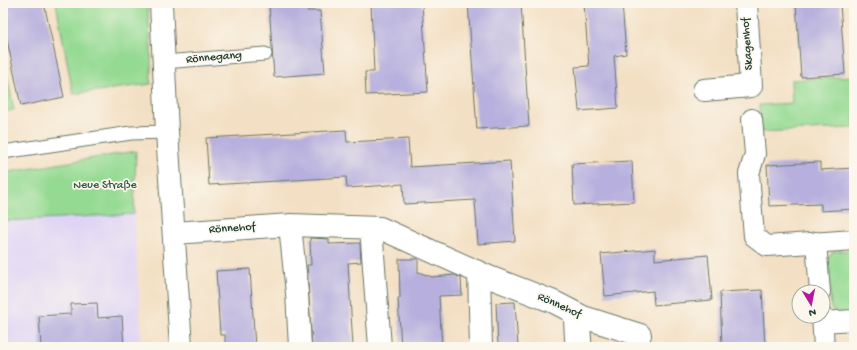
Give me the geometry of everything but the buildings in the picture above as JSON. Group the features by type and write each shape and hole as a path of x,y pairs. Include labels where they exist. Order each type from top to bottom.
{"street":[{"path":"161,3 167,132 181,347"},
{"name":"Skagenhof","path":"704,90 752,86 746,3"},
{"path":"752,119 755,154 749,174 754,236 767,246 854,240"},
{"path":"290,225 297,293 300,347"},
{"name":"Rönnehof","path":"174,233 290,225 380,228 478,272 554,302 640,343"},
{"path":"371,228 380,347"},
{"path":"816,242 819,284"},
{"path":"478,272 481,347"},
{"path":"831,319 854,320"},
{"path":"822,324 824,347"}],"lane":[{"name":"Rönnegang","path":"164,62 265,54"},
{"path":"3,152 131,133 167,132"},
{"path":"572,347 577,314"},
{"path":"577,314 584,347"}],"shaded area":[{"path":"134,214 142,347 3,347 3,221"}],"green space":[{"path":"56,3 147,3 151,47 151,84 73,94"},
{"path":"3,56 14,110 3,112"},
{"path":"854,76 854,128 761,132 759,105 792,103 791,80"},
{"name":"Neue Straße","path":"136,151 134,214 3,221 3,173"},
{"path":"854,250 854,315 840,316 831,309 831,284 830,284 828,258 834,251"}]}
